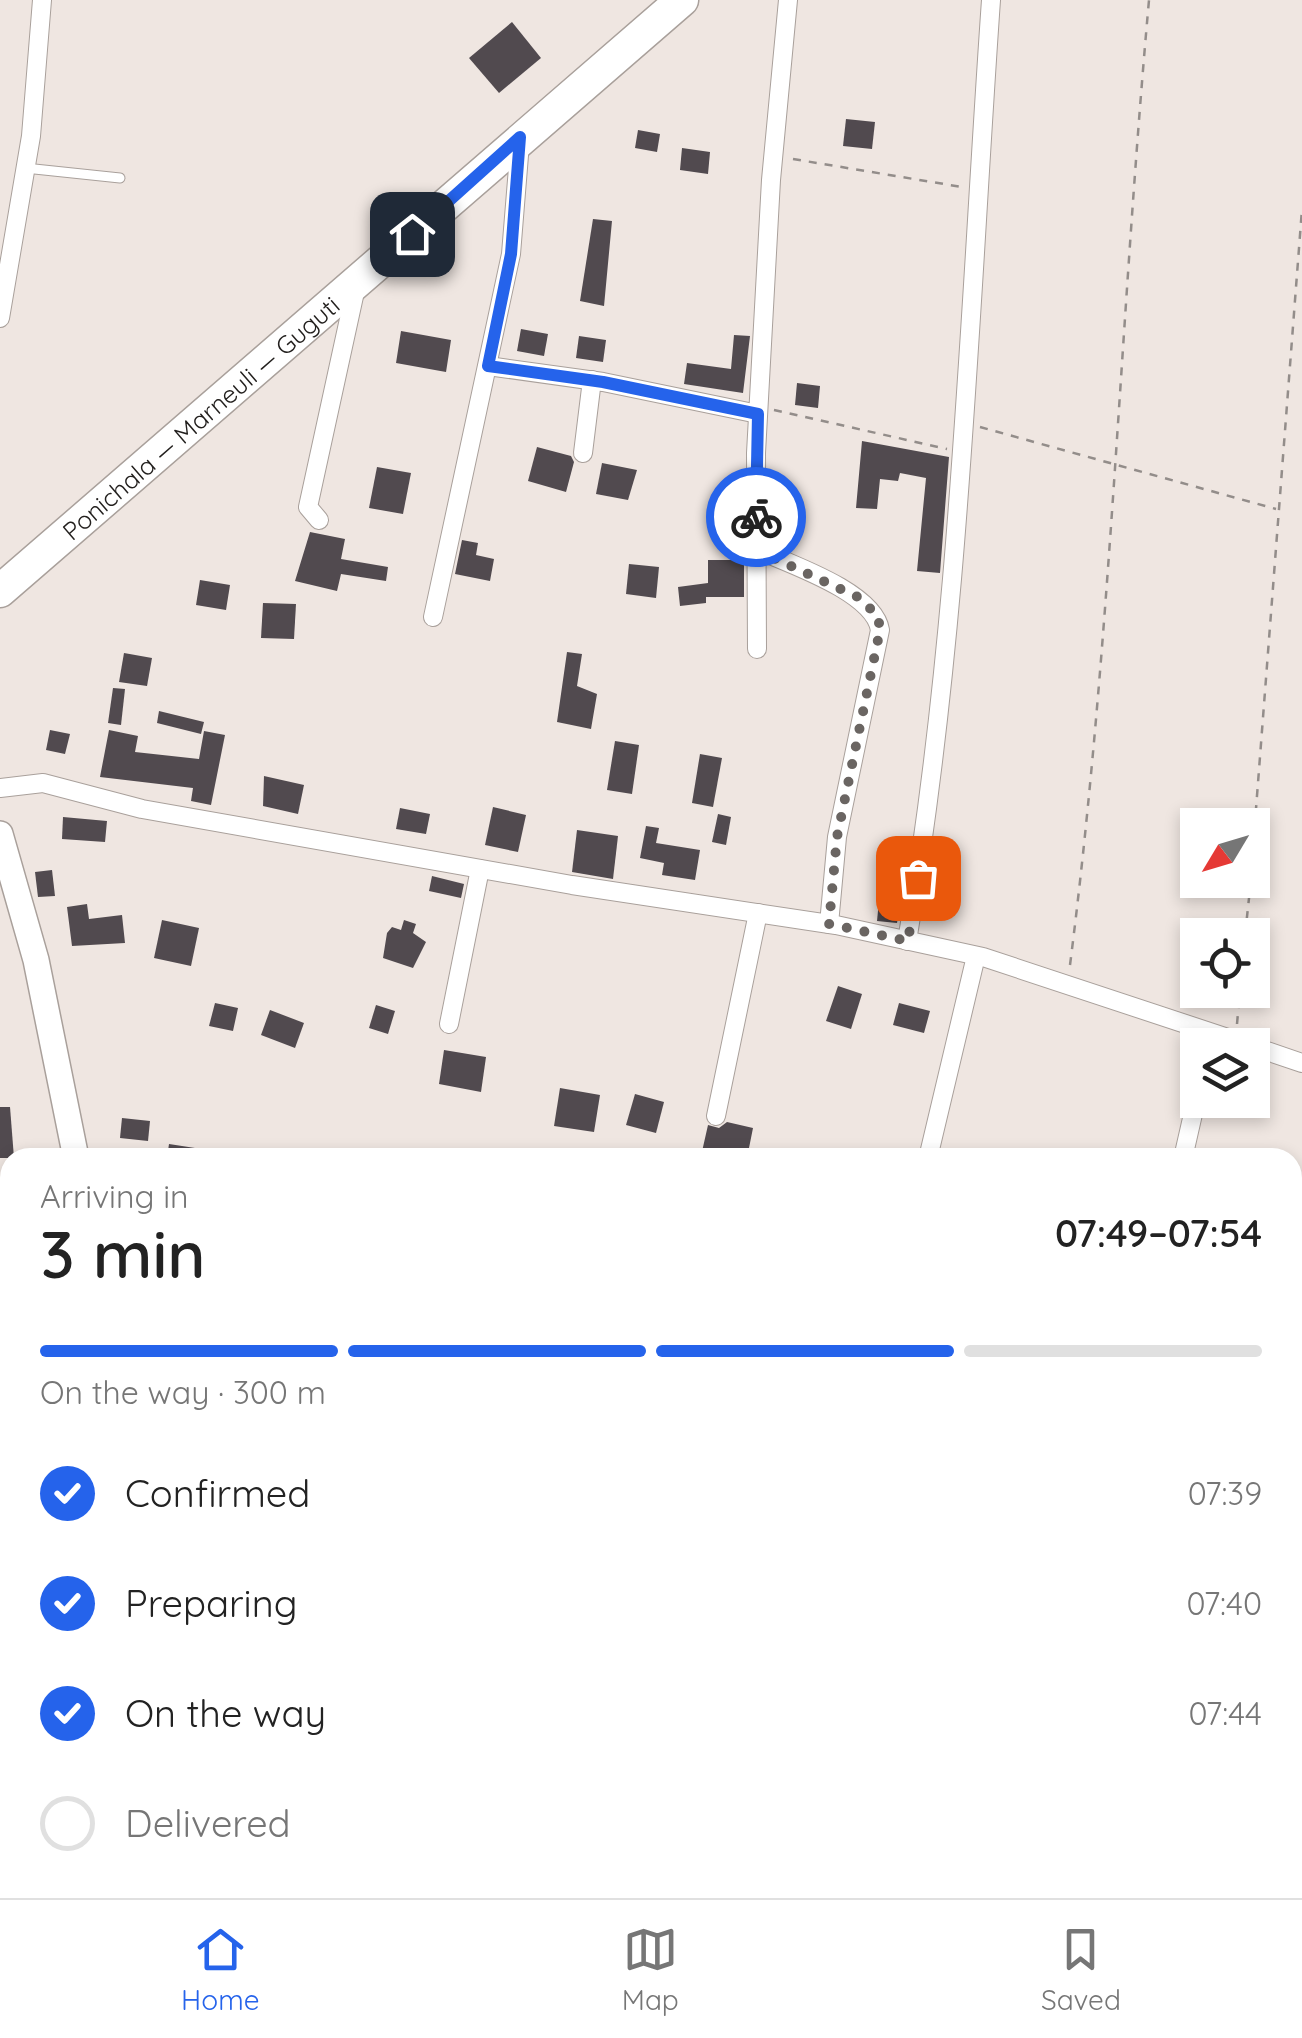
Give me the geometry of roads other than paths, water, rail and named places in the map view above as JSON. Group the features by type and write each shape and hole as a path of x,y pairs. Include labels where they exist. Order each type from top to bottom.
{"highway":[{"name":"Ponichala — Marneuli — Guguti","path":"0,591 682,0"},
{"name":"Ponichala — Marneuli — Guguti","path":"0,603 35,562"}],"street":[{"path":"0,318 26,168 42,0"},
{"path":"757,649 758,410 788,0"},
{"path":"908,941 939,710 963,453 991,0"},
{"path":"434,617 511,254 520,137"},
{"path":"319,520 308,507 358,282"},
{"path":"488,366 758,410"},
{"path":"583,453 592,380"},
{"path":"756,550 858,597 878,616 880,630 837,837 829,924"},
{"path":"0,788 43,783 142,809 480,869 829,924 976,956 1180,1028"},
{"path":"0,834 36,960 74,1148"},
{"path":"449,1024 480,869"},
{"path":"716,1116 758,913"},
{"path":"930,1148 976,956"},
{"path":"1270,1052 1302,1063"},
{"path":"1185,1148 1192,1118"}],"lane":[{"path":"26,168 120,178"}]}
